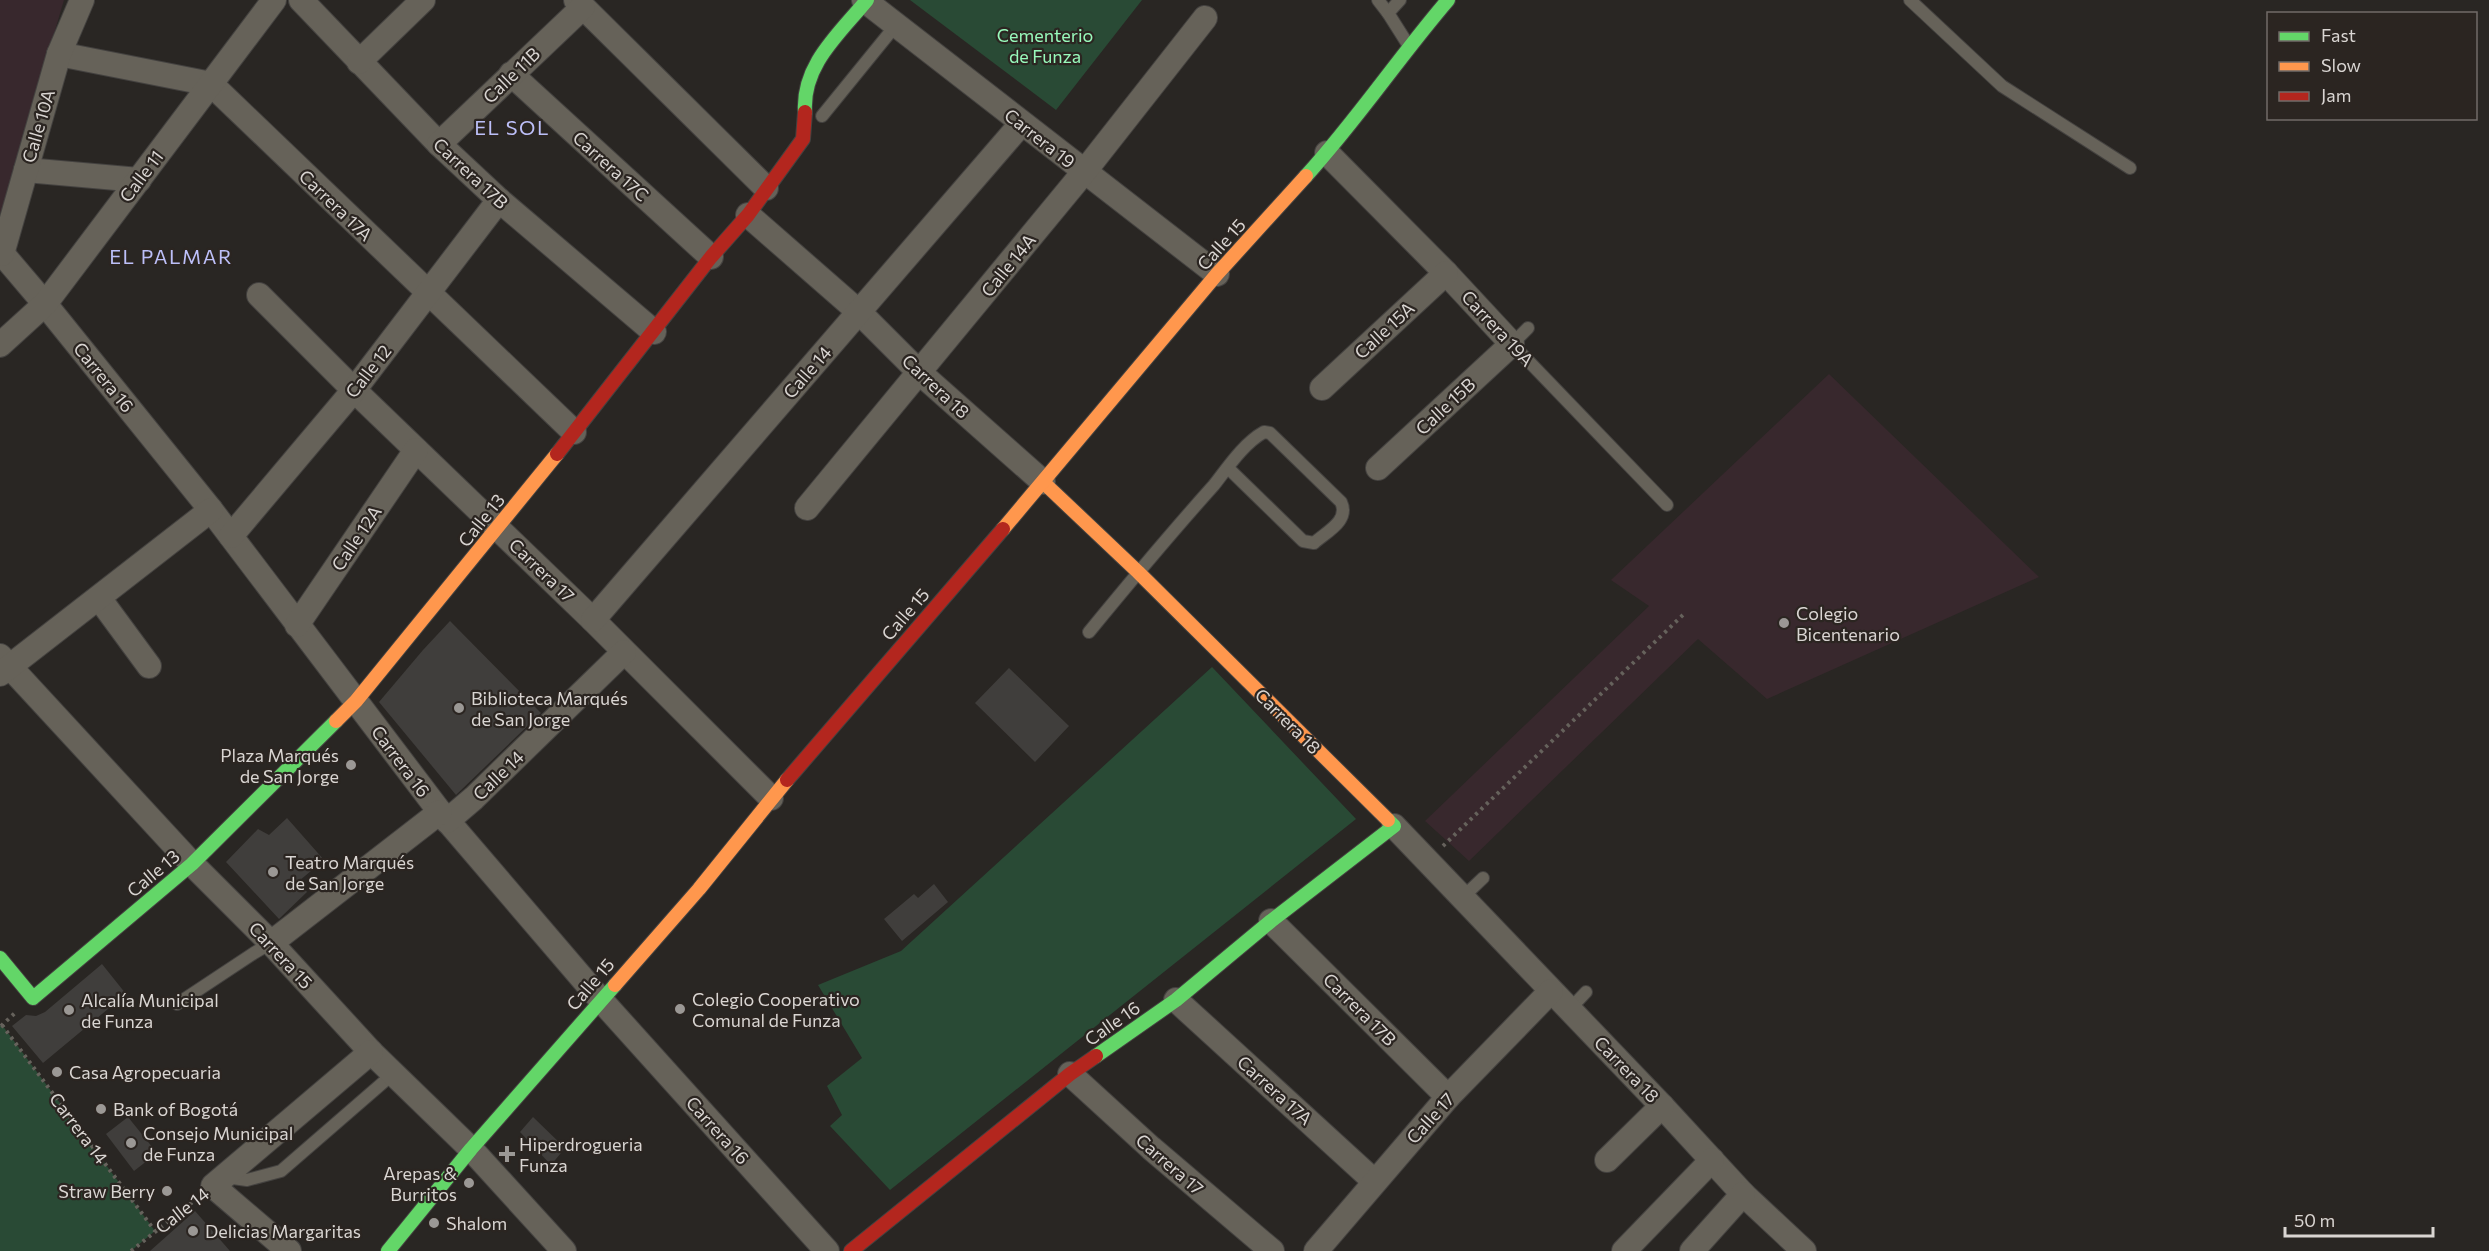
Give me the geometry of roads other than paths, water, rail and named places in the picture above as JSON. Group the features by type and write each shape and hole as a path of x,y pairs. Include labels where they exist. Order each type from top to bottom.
{"street":[{"name":"Calle 10A","path":"1,253 59,54 82,0"},
{"name":"Calle 11","path":"0,345 45,304 274,0"},
{"name":"Carrera 17B","path":"301,0 439,144 499,200 654,332"},
{"path":"359,62 423,0"},
{"name":"Calle 15","path":"388,1251 471,1149 600,999 699,889 771,798 1043,482 1217,274 1327,153 1408,46 1448,0"},
{"name":"Carrera 19","path":"866,1 1021,124 1217,274"},
{"name":"Calle 13","path":"0,958 33,998 192,864 356,701 499,528 711,257 748,215 803,139 807,127 806,90 815,65 866,1"},
{"path":"579,4 766,188"},
{"name":"Calle 11B","path":"439,144 579,4"},
{"name":"Calle 14A","path":"807,508 1084,172 1204,18"},
{"path":"59,54 211,84"},
{"name":"Carrera 17C","path":"511,74 711,257"},
{"name":"Carrera 17A","path":"211,84 574,432"},
{"name":"Calle 14","path":"593,620 1021,124"},
{"name":"Carrera 19A","path":"1327,153 1446,273 1520,336"},
{"path":"26,170 139,180"},
{"name":"Calle 12","path":"231,536 354,390 499,200"},
{"name":"Carrera 18","path":"748,215 859,312 920,373 1043,482 1254,680 1662,1106 1743,1194 1804,1251"},
{"name":"Carrera 16","path":"1,253 45,304 211,510 444,816 600,999 826,1251"},
{"name":"Calle 15A","path":"1322,388 1446,273"},
{"name":"Carrera 17","path":"259,295 354,390 593,620 771,798"},
{"name":"Calle 15B","path":"1378,468 1520,336"},
{"name":"Calle 12A","path":"297,625 416,450"},
{"path":"3,665 99,598 211,510"},
{"path":"99,598 149,666"},
{"name":"Calle 14","path":"272,943 444,816 474,798 624,652"},
{"name":"Carrera 15","path":"3,665 192,864 272,943 371,1052 471,1149 564,1251"},
{"name":"Calle 16","path":"850,1251 1070,1074 1176,1000 1271,921 1394,826"},
{"name":"Carrera 17B","path":"1271,921 1448,1097"},
{"name":"Calle 17","path":"1316,1251 1448,1097 1551,992"},
{"name":"Carrera 17A","path":"1176,1000 1374,1181"},
{"name":"Calle 14","path":"218,1181 371,1052"},
{"name":"Carrera 17","path":"1070,1074 1151,1148 1272,1251"},
{"path":"1607,1160 1662,1106"},
{"path":"1624,1251 1712,1160"},
{"path":"218,1181 289,1251"},
{"path":"1692,1251 1743,1194"}],"lane":[{"path":"1378,0 1408,46"},
{"path":"1388,13 1400,0"},
{"path":"1910,0 2002,86 2130,168"},
{"path":"822,116 896,25"},
{"name":"Carrera 19A","path":"1520,336 1667,505"},
{"path":"1089,632 1138,572 1228,468 1256,436 1264,432 1270,433 1341,502 1345,510 1343,518 1314,543 1303,541 1228,468"},
{"path":"1462,898 1483,878"},
{"path":"177,1004 272,943"},
{"path":"1569,1010 1586,992"},
{"path":"218,1181 247,1180 281,1171 394,1073"}],"place":[{"name":"Colegio Bicentenario","path":"1784,623"},
{"name":"Biblioteca Marqués de San Jorge","path":"459,708"},
{"name":"Plaza Marqués de San Jorge","path":"351,765"},
{"name":"Teatro Marqués de San Jorge","path":"273,872"},
{"name":"Colegio Cooperativo Comunal de Funza","path":"680,1009"},
{"name":"Alcalía Municipal de Funza","path":"69,1010"},
{"name":"Casa Agropecuaria","path":"57,1072"},
{"name":"Bank of Bogotá","path":"101,1109"},
{"name":"Consejo Municipal de Funza","path":"131,1143"},
{"name":"Hiperdrogueria Funza","path":"507,1154"},
{"name":"Arepas & Burritos","path":"469,1183"},
{"name":"Straw Berry","path":"167,1191"},
{"name":"Shalom","path":"434,1223"},
{"name":"Delicias Margaritas","path":"193,1231"}],"district":[{"name":"EL SOL","path":"512,127"},
{"name":"EL PALMAR","path":"171,256"}],"park label":[{"name":"Cementerio de Funza","path":"1045,45"}]}
